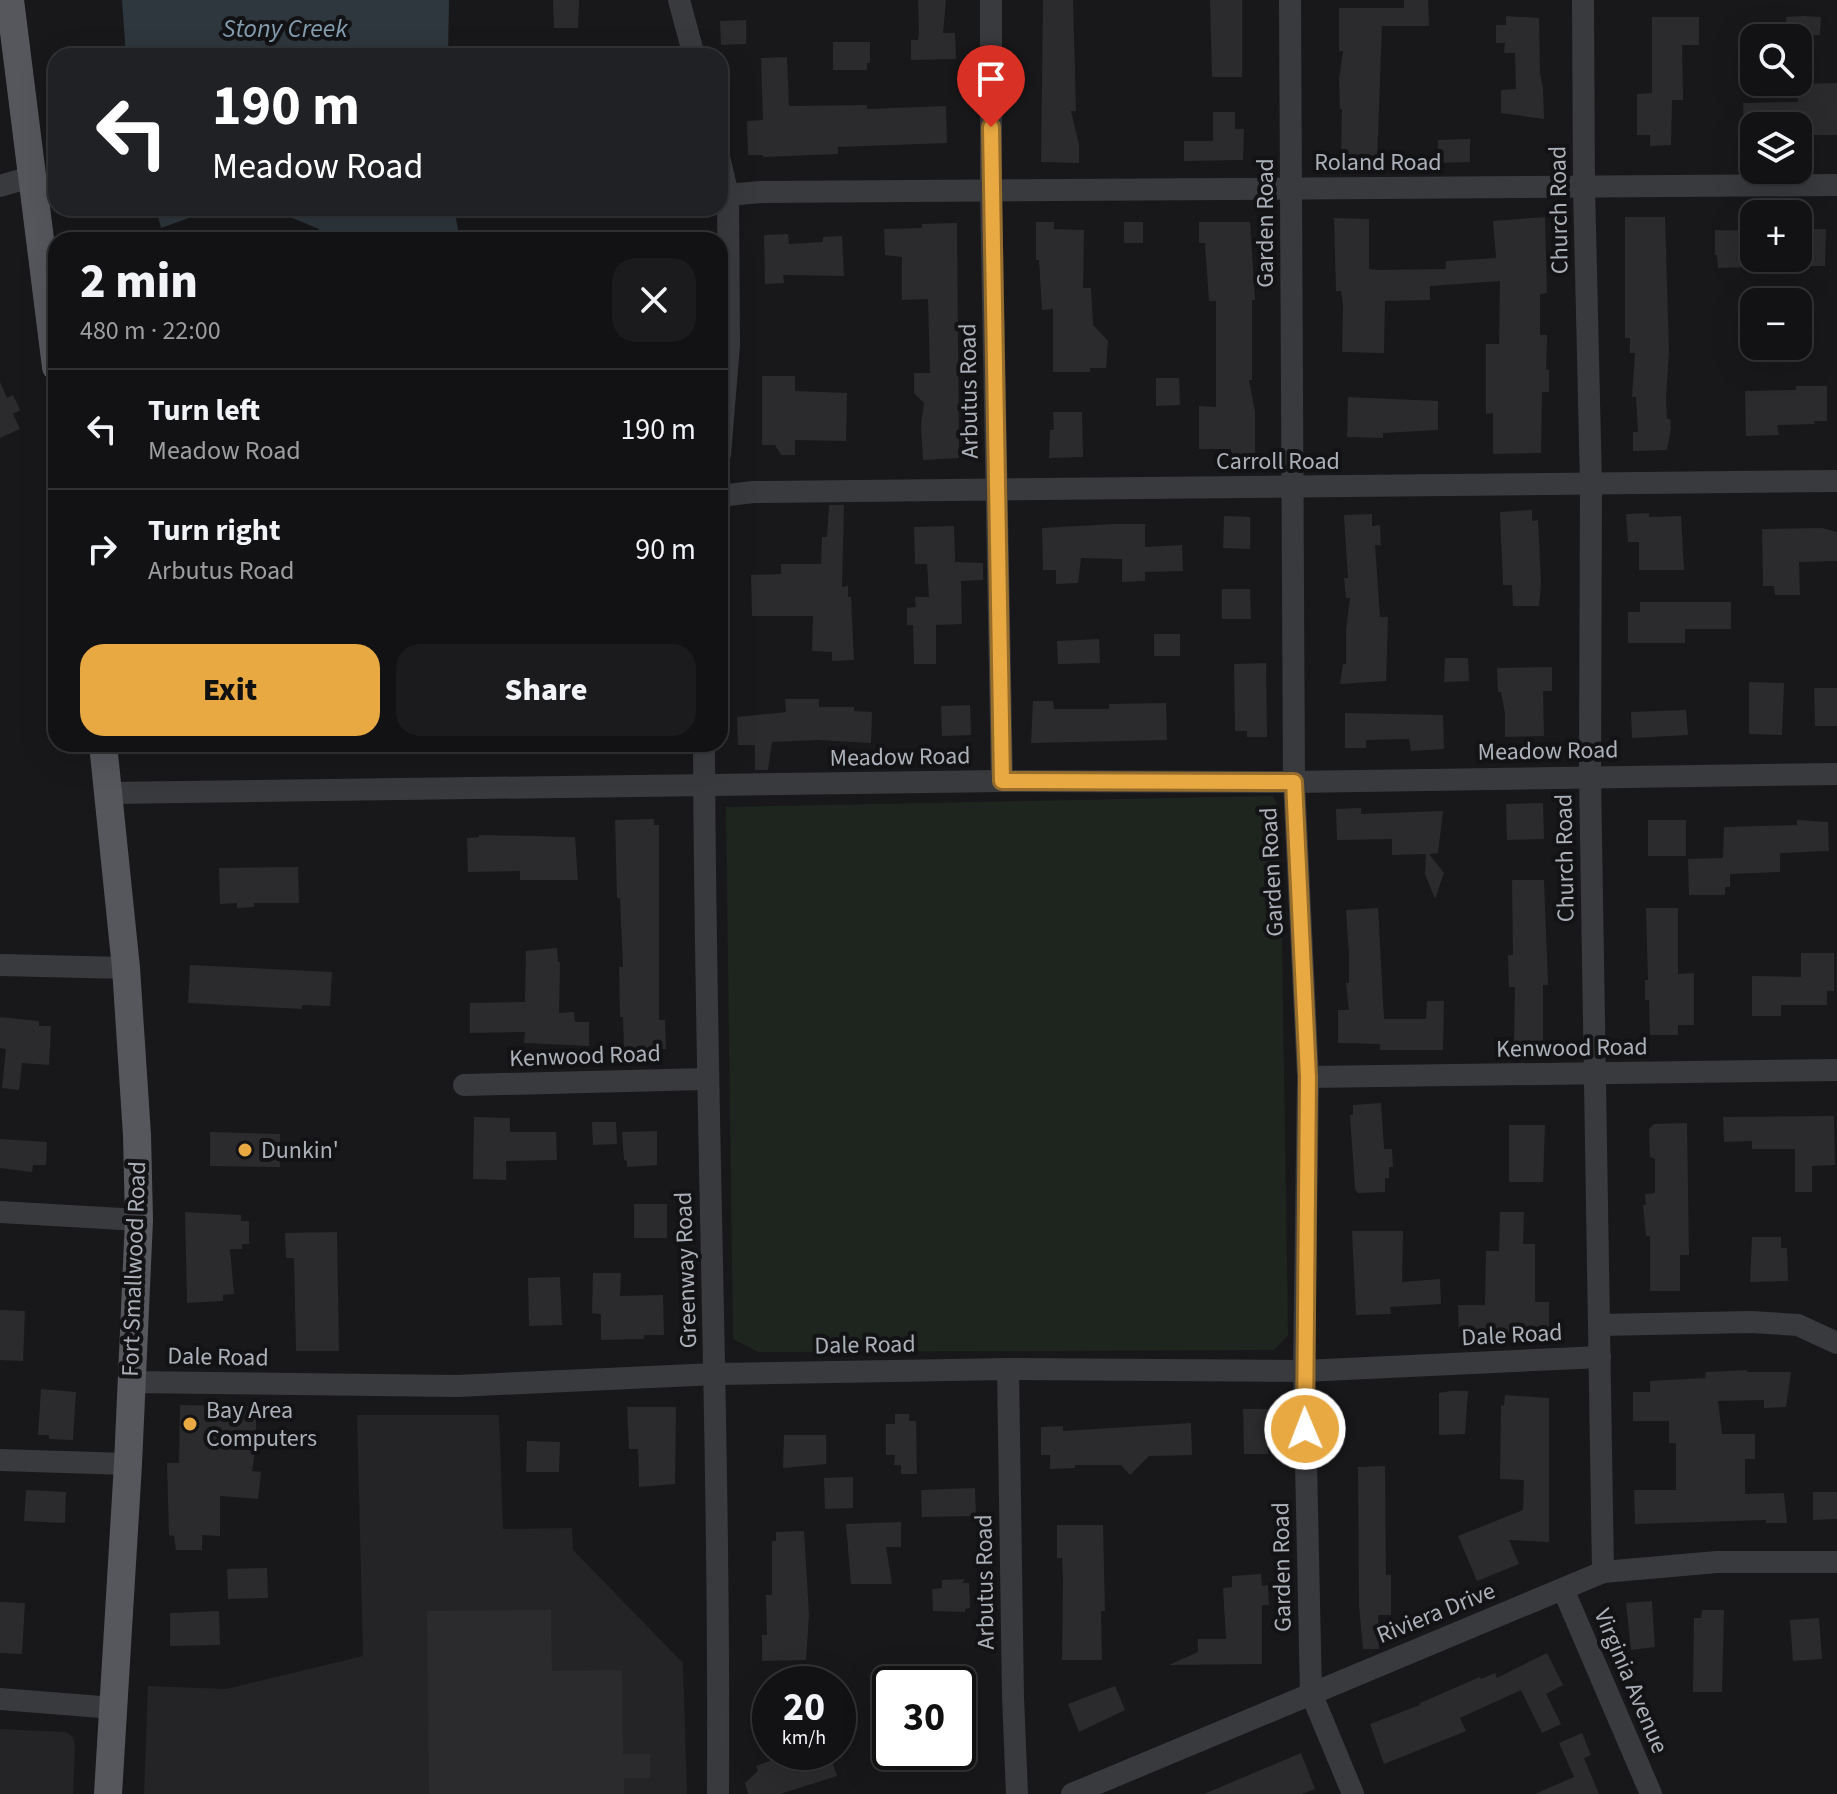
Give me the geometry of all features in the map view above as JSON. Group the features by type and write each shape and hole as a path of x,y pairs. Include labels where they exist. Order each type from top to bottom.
{"main road":[{"path":"10,0 48,306"},
{"name":"Fort Smallwood Road","path":"104,752 126,968 139,1220 108,1794"}],"street":[{"path":"679,0 692,48"},
{"name":"Arbutus Road","path":"991,0 991,191 1002,781"},
{"name":"Garden Road","path":"1290,0 1294,782 1308,1077 1304,1371 1311,1693"},
{"name":"Church Road","path":"1583,0 1591,485 1590,776 1603,1572"},
{"path":"0,186 31,177"},
{"name":"Roland Road","path":"728,195 760,192 1837,185"},
{"path":"728,195 728,357"},
{"name":"Carroll Road","path":"728,495 753,492 1837,481"},
{"name":"Greenway Road","path":"704,752 706,1079 715,1374 718,1794"},
{"name":"Meadow Road","path":"109,793 1837,774"},
{"path":"0,965 126,968"},
{"name":"Kenwood Road","path":"1308,1077 1837,1070"},
{"name":"Kenwood Road","path":"464,1085 706,1079"},
{"path":"0,1212 139,1220"},
{"path":"1600,1325 1751,1322 1798,1325 1837,1343"},
{"name":"Dale Road","path":"130,1382 457,1386 715,1374 1008,1369 1304,1371 1600,1357"},
{"name":"Arbutus Road","path":"1008,1369 1017,1794"},
{"path":"0,1460 128,1464"},
{"name":"Riviera Drive","path":"1072,1794 1603,1572 1717,1562 1837,1562"},
{"name":"Virginia Avenue","path":"1563,1589 1651,1794"},
{"path":"1311,1693 1353,1794"},
{"path":"0,1699 114,1708"}],"shaded area":[{"path":"1273,796 1280,812 1288,1335 1274,1350 758,1352 733,1339 726,807"},
{"path":"357,1415 499,1415 503,1529 572,1528 573,1550 683,1663 687,1794 144,1794 148,1686 226,1689 363,1656"},
{"path":"0,1729 66,1732 73,1737 73,1794 0,1794"}],"water":[{"name":"Stony Creek","path":"122,0 449,0 448,48 125,48"},
{"path":"158,216 195,216 161,228"},
{"path":"287,216 456,216 458,232 320,232"}],"building":[{"path":"553,0 579,0 578,28 554,28"},
{"path":"918,0 946,0 943,33 955,33 956,59 911,60 911,40 918,40 919,33"},
{"path":"1043,0 1073,0 1076,111 1071,111 1079,145 1079,163 1041,162"},
{"path":"1210,0 1242,0 1242,77 1212,77"},
{"path":"1404,0 1428,0 1429,26 1382,26 1377,159 1341,159 1339,79 1343,51 1339,51 1339,8 1404,8"},
{"path":"1506,16 1539,18 1544,119 1501,113 1501,90 1516,89 1515,53 1504,53 1505,43 1496,43 1496,25 1506,25"},
{"path":"1652,17 1699,17 1699,45 1682,45 1683,100 1672,100 1671,145 1650,146 1650,135 1637,135 1637,94 1652,93"},
{"path":"1786,17 1821,17 1820,35 1812,35 1812,24 1786,24"},
{"path":"746,20 746,44 721,45 720,21"},
{"path":"833,42 870,42 867,70 833,70"},
{"path":"787,57 789,106 867,105 867,109 946,106 947,143 838,147 838,154 748,155 747,121 763,120 761,58"},
{"path":"1837,83 1837,135 1812,135 1812,112 1743,112 1743,103 1798,102 1798,96 1812,96 1812,84"},
{"path":"1213,112 1235,112 1235,129 1244,129 1243,160 1184,161 1184,141 1213,141"},
{"path":"1470,139 1470,162 1438,163 1438,140"},
{"path":"1545,217 1547,293 1540,294 1540,335 1547,335 1549,392 1542,392 1541,453 1493,454 1493,413 1486,414 1486,344 1499,344 1500,281 1430,286 1430,300 1385,301 1384,353 1342,352 1343,305 1341,291 1336,291 1334,218 1369,219 1369,269 1379,270 1446,269 1446,261 1496,258 1493,221"},
{"path":"1625,217 1665,217 1669,352 1666,398 1667,419 1670,419 1671,428 1667,450 1633,451 1633,432 1638,432 1636,397 1632,397 1635,353 1630,353 1630,338 1625,338"},
{"path":"1036,222 1054,222 1054,229 1084,230 1083,288 1091,288 1093,325 1108,341 1106,368 1090,368 1090,372 1053,372 1053,309 1042,310 1039,260 1036,260"},
{"path":"1124,222 1143,222 1143,243 1124,243"},
{"path":"1199,222 1250,222 1255,300 1252,300 1252,380 1249,380 1255,412 1255,456 1231,457 1231,449 1199,449 1199,406 1216,407 1216,301 1209,301 1205,243 1199,243"},
{"path":"957,223 959,458 923,460 921,425 924,403 914,393 914,373 930,373 928,299 902,300 902,257 885,255 884,229"},
{"path":"1812,229 1826,229 1825,266 1812,266"},
{"path":"1715,230 1740,231 1740,267 1718,268"},
{"path":"788,234 789,244 823,242 823,237 842,236 844,276 783,275 784,283 765,284 764,235"},
{"path":"762,376 795,376 795,391 847,393 846,441 795,440 795,455 781,455 775,445 762,445"},
{"path":"1156,378 1179,378 1180,405 1156,406"},
{"path":"0,382 7,398 13,395 20,410 13,414 20,429 0,438"},
{"path":"1796,386 1827,386 1827,421 1777,425 1779,435 1746,436 1745,391 1796,390"},
{"path":"1348,397 1438,401 1438,430 1383,433 1383,438 1347,437"},
{"path":"1053,412 1082,412 1083,457 1049,458 1050,430 1054,430"},
{"path":"829,505 844,505 842,587 848,586 848,597 851,597 854,660 832,661 832,652 812,651 813,616 752,616 751,575 781,574 781,564 821,564 822,537 827,537"},
{"path":"1532,510 1532,521 1538,520 1539,606 1513,606 1512,585 1503,585 1500,512"},
{"path":"1649,513 1649,517 1681,516 1684,570 1639,570 1639,542 1628,542 1626,514"},
{"path":"1372,514 1372,526 1380,525 1381,545 1375,545 1380,617 1388,617 1386,681 1340,684 1343,664 1346,664 1350,598 1346,598 1344,578 1348,578 1344,515"},
{"path":"1224,516 1250,517 1250,549 1223,548"},
{"path":"1145,524 1145,547 1182,545 1183,571 1145,572 1145,581 1122,582 1122,559 1081,558 1078,583 1056,584 1056,570 1043,570 1042,528"},
{"path":"954,526 955,562 983,563 983,580 961,581 962,624 936,625 936,664 914,664 913,625 907,625 907,608 916,607 915,597 929,597 927,564 915,564 914,527"},
{"path":"1822,528 1837,532 1837,561 1799,562 1800,595 1775,595 1774,586 1763,586 1762,529"},
{"path":"1222,589 1250,589 1251,619 1222,619"},
{"path":"1640,602 1731,602 1731,629 1685,629 1685,643 1628,643 1628,612 1640,612"},
{"path":"1154,634 1180,634 1180,656 1154,656"},
{"path":"1099,639 1100,663 1058,664 1057,641"},
{"path":"1445,658 1468,658 1469,681 1444,682"},
{"path":"1266,663 1267,737 1247,737 1247,731 1235,731 1234,664"},
{"path":"1552,667 1552,691 1543,691 1544,736 1505,737 1505,714 1501,692 1498,692 1497,668"},
{"path":"1749,682 1784,683 1782,735 1749,734"},
{"path":"1814,688 1837,688 1837,726 1815,726"},
{"path":"785,699 819,699 819,707 854,707 854,711 872,712 871,743 818,740 772,742 768,770 755,770 755,745 738,745 737,717 786,712"},
{"path":"1033,701 1053,701 1054,709 1109,709 1109,704 1166,703 1167,740 1031,743"},
{"path":"970,705 971,735 942,736 941,706"},
{"path":"1686,710 1688,735 1632,738 1631,712"},
{"path":"1345,713 1443,715 1444,749 1411,751 1409,739 1366,740 1366,748 1345,748"},
{"path":"1543,803 1544,839 1507,840 1506,804"},
{"path":"1361,808 1361,814 1443,811 1438,853 1429,854 1444,873 1435,899 1425,874 1426,854 1392,855 1392,839 1337,840 1336,809"},
{"path":"654,819 654,825 659,825 659,1020 665,1020 666,1049 624,1051 623,1017 620,1017 619,967 623,967 615,820"},
{"path":"1648,820 1686,820 1686,856 1648,856"},
{"path":"1797,820 1828,822 1829,851 1780,853 1780,872 1730,874 1730,887 1725,887 1725,895 1689,895 1688,859 1723,858 1724,827 1797,825"},
{"path":"479,835 575,837 578,880 520,880 520,871 468,872 467,838"},
{"path":"298,867 299,903 254,903 254,907 237,908 237,903 220,904 219,868"},
{"path":"1512,880 1544,880 1548,985 1543,985 1543,1043 1514,1043 1515,987 1509,987 1508,955 1513,955"},
{"path":"1378,908 1384,1019 1426,1019 1427,1001 1444,1001 1443,1050 1380,1050 1380,1044 1338,1043 1338,1010 1349,1010 1346,910"},
{"path":"1646,908 1678,908 1678,974 1694,973 1694,1025 1678,1025 1678,1035 1650,1035 1649,1000 1645,1000 1645,980 1648,980"},
{"path":"557,948 560,962 559,1013 574,1012 575,1022 589,1022 589,1046 524,1043 525,1032 470,1033 470,1003 525,1002 526,951"},
{"path":"1801,953 1834,953 1834,991 1827,991 1827,1005 1781,1005 1781,1016 1752,1016 1752,976 1801,977"},
{"path":"190,965 332,972 330,1006 302,1005 302,1009 188,1003"},
{"path":"0,1017 39,1021 39,1026 51,1026 49,1065 22,1063 19,1090 2,1088 6,1049 0,1048"},
{"path":"1381,1103 1384,1149 1392,1149 1393,1167 1389,1167 1389,1178 1385,1178 1385,1192 1358,1193 1355,1189 1350,1115 1353,1115 1353,1105"},
{"path":"1834,1116 1835,1165 1812,1166 1812,1192 1795,1192 1795,1149 1752,1149 1752,1141 1724,1142 1723,1117"},
{"path":"474,1117 510,1118 510,1132 556,1132 557,1160 506,1161 506,1180 473,1179"},
{"path":"592,1122 616,1122 617,1144 593,1145"},
{"path":"1687,1123 1689,1255 1680,1255 1680,1291 1650,1291 1650,1236 1646,1236 1643,1205 1646,1205 1645,1194 1655,1193 1655,1159 1650,1157 1649,1129 1654,1124"},
{"path":"1509,1125 1545,1125 1543,1182 1509,1182"},
{"path":"657,1131 657,1165 627,1167 622,1132"},
{"name":"Dunkin'","path":"210,1132 280,1134 280,1167 210,1166"},
{"path":"0,1139 47,1142 46,1165 33,1165 32,1172 0,1168"},
{"path":"634,1204 667,1204 667,1238 634,1238"},
{"path":"185,1212 241,1215 241,1221 249,1221 249,1244 242,1244 242,1249 230,1249 234,1294 223,1295 223,1301 187,1303"},
{"path":"1500,1212 1524,1212 1523,1244 1535,1244 1535,1302 1549,1302 1549,1334 1459,1333 1458,1305 1485,1305 1486,1251 1499,1251"},
{"path":"1352,1231 1403,1231 1402,1282 1440,1279 1441,1304 1390,1307 1391,1314 1356,1315"},
{"path":"337,1232 339,1351 296,1351 294,1258 286,1258 285,1233"},
{"path":"1752,1237 1781,1237 1781,1248 1787,1248 1788,1281 1750,1282"},
{"path":"593,1273 621,1273 620,1296 663,1295 664,1335 644,1335 644,1339 601,1340 601,1314 592,1313"},
{"path":"560,1277 562,1325 529,1326 528,1278"},
{"path":"0,1310 25,1311 23,1361 0,1360"},
{"path":"1706,1372 1791,1372 1786,1407 1764,1408 1764,1400 1718,1401 1722,1434 1755,1434 1755,1459 1745,1459 1745,1494 1784,1493 1787,1523 1766,1523 1766,1520 1635,1524 1634,1490 1676,1490 1676,1443 1669,1443 1669,1421 1633,1421 1633,1392 1650,1392 1650,1381 1705,1378"},
{"path":"41,1389 76,1392 73,1440 49,1439 49,1435 38,1435"},
{"path":"1468,1391 1465,1434 1439,1435 1439,1393"},
{"path":"1505,1395 1549,1398 1549,1542 1509,1540 1519,1564 1477,1581 1458,1536 1523,1510 1524,1480 1500,1479 1501,1405 1504,1406"},
{"path":"180,1405 256,1406 256,1446 252,1471 261,1472 258,1499 220,1496 220,1536 202,1535 202,1550 176,1550 174,1536 169,1535 167,1463 179,1463"},
{"path":"627,1407 676,1407 675,1484 639,1487 638,1449 629,1449"},
{"path":"1243,1409 1276,1409 1276,1431 1268,1431 1268,1454 1244,1454"},
{"path":"895,1414 909,1414 909,1421 916,1421 917,1474 901,1474 901,1465 894,1465 895,1455 886,1455 886,1424 895,1424"},
{"path":"1191,1423 1192,1455 1149,1456 1130,1475 1121,1465 1075,1465 1075,1468 1050,1469 1050,1455 1041,1455 1041,1427 1063,1426 1063,1431"},
{"path":"784,1435 826,1435 826,1464 783,1468"},
{"path":"527,1441 560,1442 559,1472 526,1472"},
{"path":"1385,1466 1386,1575 1391,1575 1391,1615 1378,1615 1379,1649 1363,1649 1359,1605 1358,1467"},
{"path":"853,1477 853,1508 825,1509 824,1478"},
{"path":"975,1488 976,1516 922,1517 921,1490"},
{"path":"26,1490 66,1492 65,1523 24,1521"},
{"path":"1813,1492 1837,1492 1837,1519 1813,1520"},
{"path":"901,1522 901,1547 886,1547 892,1584 851,1584 846,1524"},
{"path":"1057,1525 1103,1525 1105,1611 1101,1611 1102,1660 1062,1660 1063,1578 1062,1558 1057,1558"},
{"path":"804,1531 809,1615 806,1660 762,1661 762,1635 767,1635 766,1595 772,1595 772,1541 776,1541 776,1532"},
{"path":"267,1568 268,1598 228,1599 227,1569"},
{"path":"1261,1574 1262,1586 1268,1585 1269,1605 1262,1605 1262,1664 1169,1665 1198,1652 1198,1639 1226,1639 1223,1588 1232,1587 1232,1576"},
{"path":"964,1579 963,1583 969,1583 970,1608 965,1612 933,1611 932,1589 942,1588 942,1580"},
{"path":"1652,1601 1655,1647 1631,1650 1626,1603"},
{"path":"0,1602 25,1603 22,1654 0,1653"},
{"path":"551,1610 552,1671 622,1670 623,1754 650,1754 650,1778 624,1778 624,1794 429,1794 427,1611"},
{"path":"1702,1610 1724,1610 1722,1692 1693,1692 1694,1618 1701,1618"},
{"path":"219,1611 220,1645 170,1646 170,1613"},
{"path":"1819,1618 1822,1659 1793,1661 1790,1620"},
{"path":"1547,1653 1563,1685 1546,1694 1561,1724 1542,1733 1521,1690 1460,1718 1466,1731 1384,1764 1370,1724 1480,1677 1495,1673 1497,1678"},
{"path":"1115,1686 1125,1710 1079,1732 1068,1704"},
{"path":"1582,1733 1591,1755 1584,1758 1599,1794 1535,1794 1574,1777 1559,1743"},
{"path":"1301,1753 1315,1789 1302,1794 1204,1794"},
{"path":"835,1770 837,1776 780,1794 748,1794 745,1783 758,1771"}],"place":[{"name":"Dunkin'","path":"245,1150"},
{"name":"Bay Area Computers","path":"190,1424"}],"route":[{"path":"991,127 1002,781 1294,782 1308,1077 1305,1429"}]}
